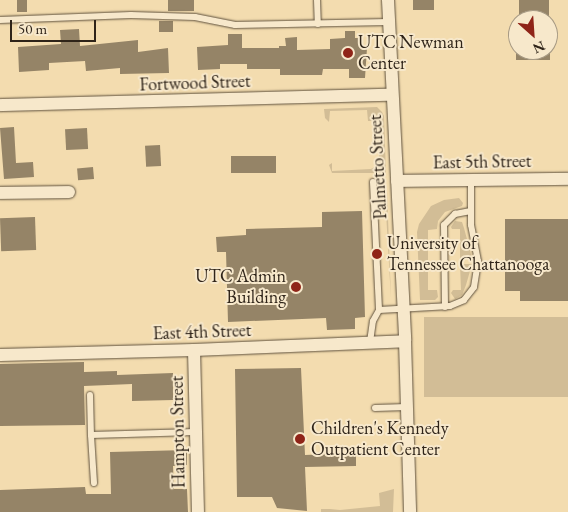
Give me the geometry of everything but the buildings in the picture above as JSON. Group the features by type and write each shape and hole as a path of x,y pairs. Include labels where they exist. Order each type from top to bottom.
{"street":[{"name":"Palmetto Street","path":"388,0 391,95 405,341 410,512"},
{"name":"Fortwood Street","path":"0,105 391,95"},
{"name":"East 5th Street","path":"397,181 568,179"},
{"path":"0,193 69,192"},
{"name":"East 4th Street","path":"0,355 194,350 405,341"},
{"name":"Hampton Street","path":"194,350 198,512"}],"lane":[{"path":"317,0 318,24"},
{"path":"0,20 131,15 195,17 235,25 388,22"},
{"path":"380,310 445,307 464,300 474,287 478,273 478,261 471,225 471,180"},
{"path":"370,342 373,321 380,310 373,182"},
{"path":"445,307 444,225 455,214 471,211"},
{"path":"90,395 94,483"},
{"path":"375,408 407,407"},
{"path":"91,434 195,432"}],"shaded area":[{"path":"377,107 384,116 386,173 332,173 329,165 332,163 332,171 371,169 376,166 379,158 378,121 368,121 367,110 330,111 329,122 325,118 324,109"},
{"path":"387,190 391,299 386,212 378,204 378,191"},
{"path":"459,198 463,203 462,206 445,212 438,221 437,229 428,230 428,290 437,290 438,297 435,300 420,300 417,232 419,224 431,206 444,200"},
{"path":"455,221 462,222 472,258 460,259 460,229 452,229 451,227"},
{"path":"460,264 472,264 462,295 455,299 451,293 453,290 461,290"},
{"path":"424,317 568,317 568,397 424,397"},
{"path":"394,489 393,512 321,512 321,509 340,510 380,506 379,493"}],"place":[{"name":"UTC Newman Center","path":"348,53"},
{"name":"University of Tennessee Chattanooga","path":"377,254"},
{"name":"UTC Admin Building","path":"296,287"},
{"name":"Children's Kennedy Outpatient Center","path":"300,439"}]}
